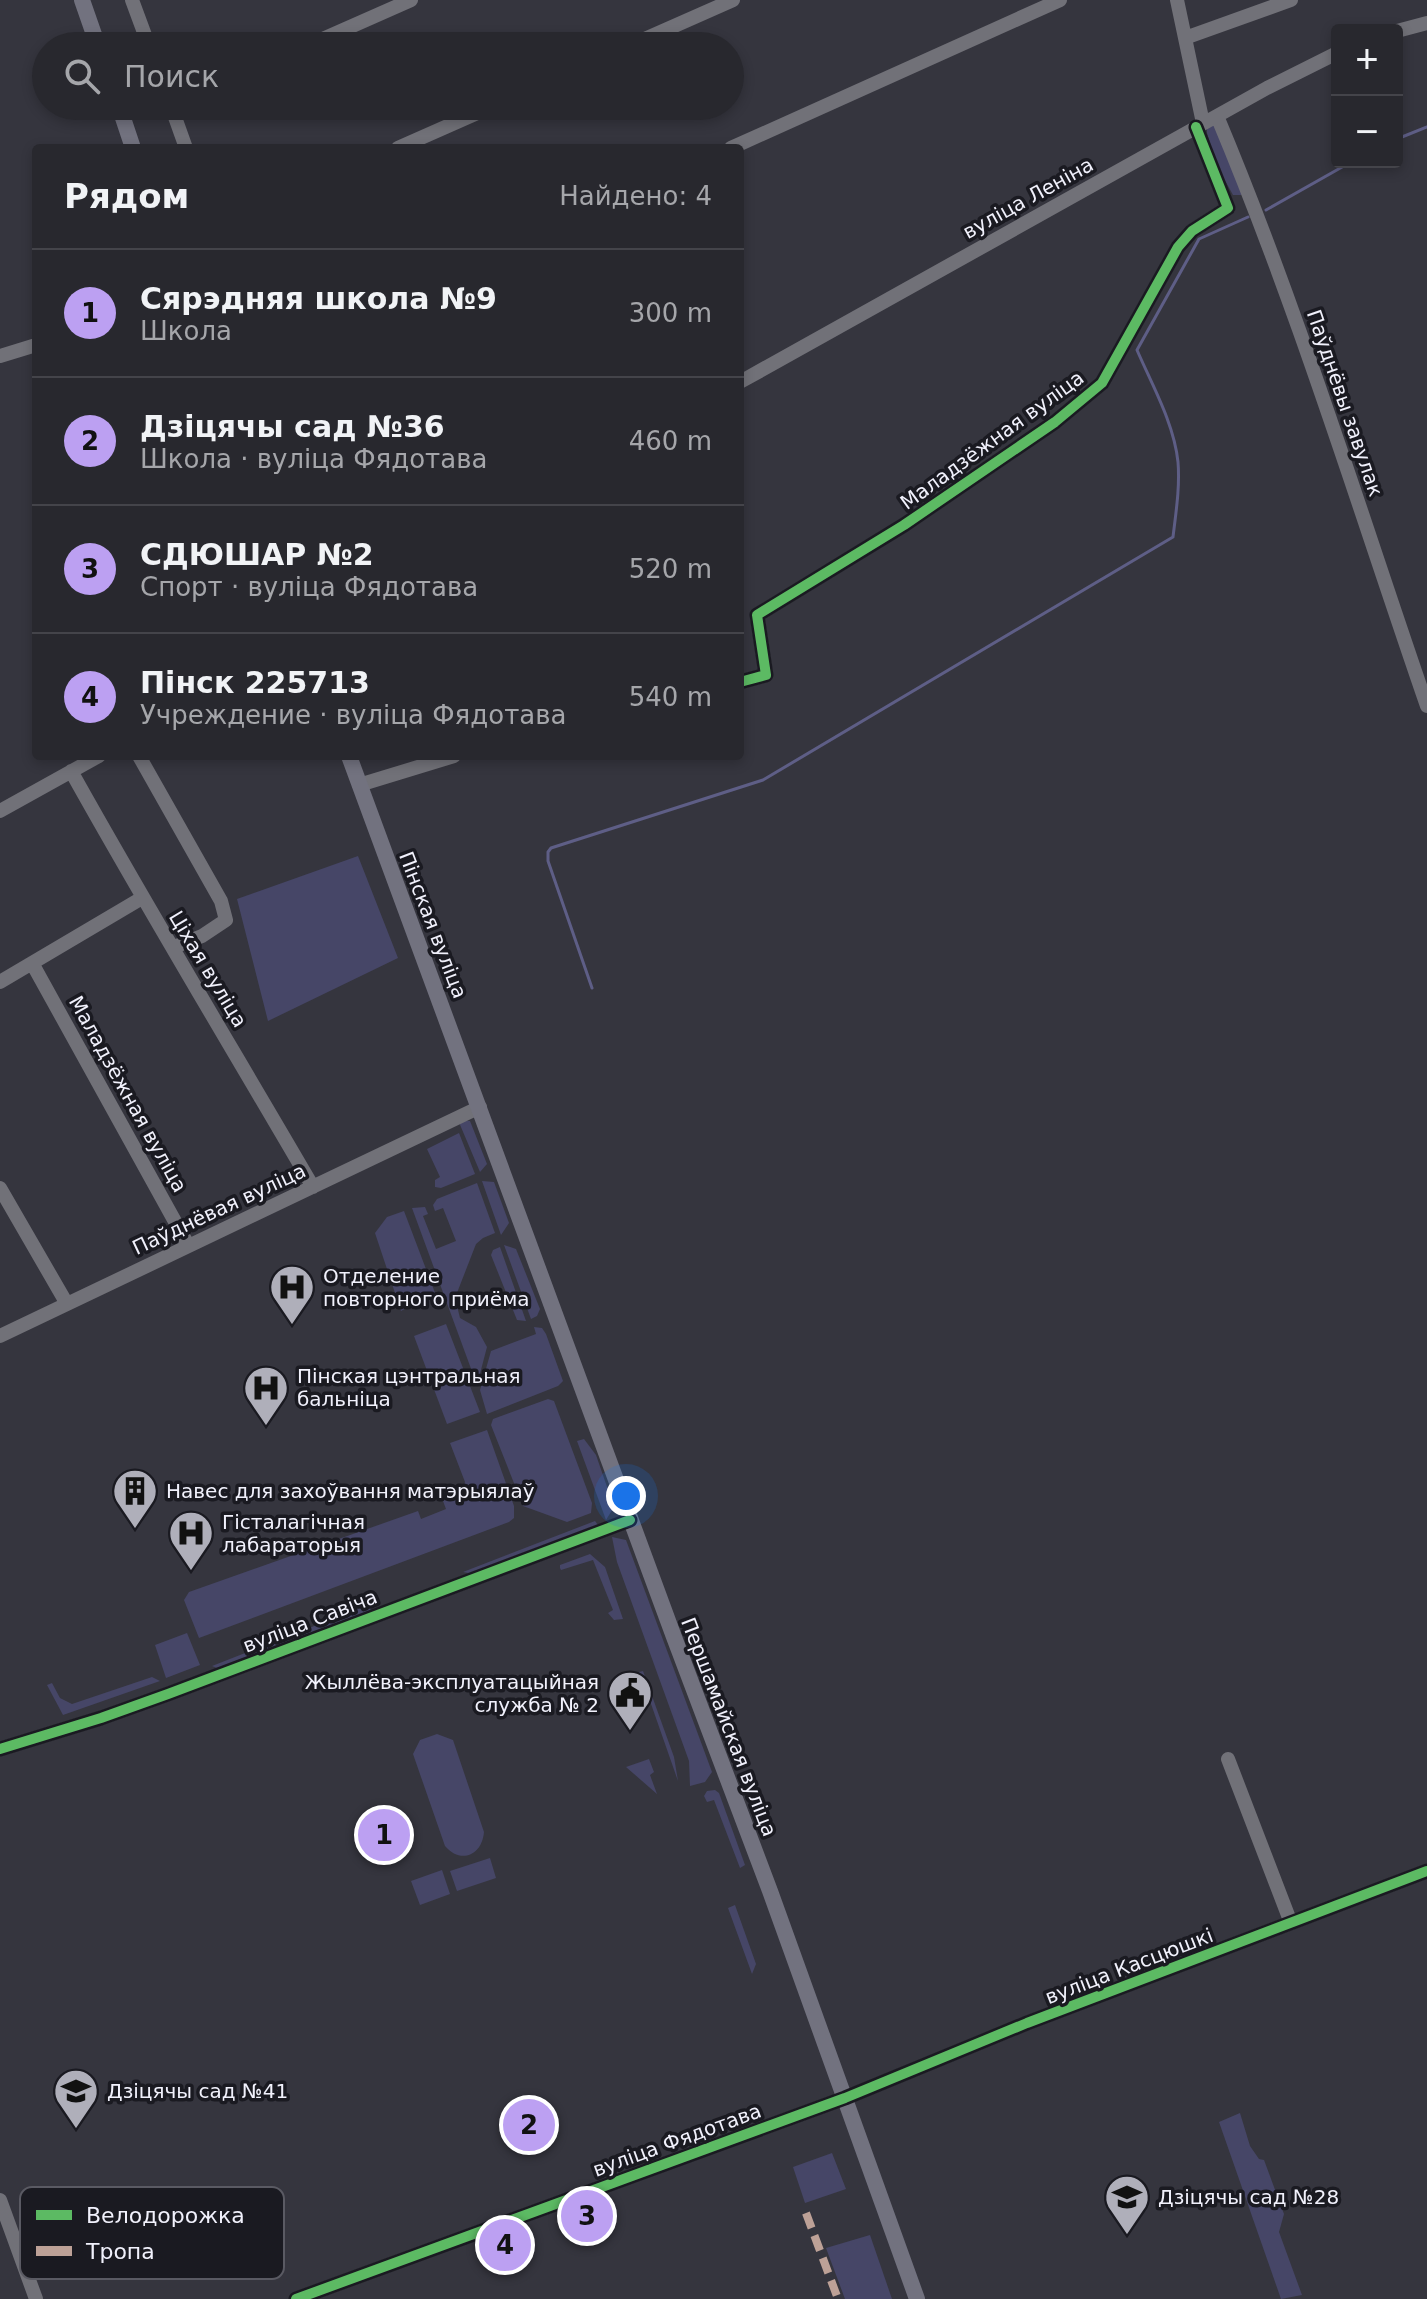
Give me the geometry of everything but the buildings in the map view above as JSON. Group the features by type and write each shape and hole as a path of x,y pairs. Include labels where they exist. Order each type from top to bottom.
{"main road":[{"path":"83,0 93,32"},
{"path":"124,120 132,144"},
{"name":"Пінская вуліца","path":"350,760 502,1169"},
{"name":"Першамайская вуліца","path":"502,1169 770,1891 917,2299"}],"street":[{"path":"132,0 144,32"},
{"path":"339,32 411,0"},
{"path":"661,32 733,0"},
{"path":"739,144 1027,6 1060,0"},
{"path":"1177,0 1200,125"},
{"path":"1185,38 1291,0"},
{"path":"1403,29 1427,23"},
{"name":"вуліца Леніна","path":"744,380 1200,125 1331,56"},
{"name":"Паўднёвы завулак","path":"1217,116 1284,285 1427,706"},
{"path":"176,120 185,144"},
{"path":"407,144 461,120"},
{"name":"Маладзёжная вуліца","path":"744,681 766,675 757,615 904,525 1055,422 1102,383 1178,247 1192,231 1228,208 1200,125"},
{"path":"0,356 32,346"},
{"path":"0,811 92,760"},
{"path":"141,760 221,901 226,920 202,936 174,947"},
{"path":"359,785 441,760"},
{"name":"Ціхая вуліца","path":"71,771 142,898 174,947 313,1187"},
{"path":"0,982 142,898"},
{"name":"Маладзёжная вуліца","path":"32,963 188,1245"},
{"name":"Паўднёвая вуліца","path":"0,1336 480,1107"},
{"path":"0,1188 67,1304"},
{"name":"вуліца Савіча","path":"0,1749 168,1694 630,1520"},
{"path":"1228,1759 1291,1923"},
{"name":"вуліца Касцюшкі","path":"845,2098 1027,2023 1427,1871"},
{"name":"вуліца Фядотава","path":"296,2299 845,2098"},
{"path":"0,2200 20,2255"},
{"path":"29,2279 36,2299"}],"shaded area":[{"path":"1214,125 1243,191 1241,195 1233,195 1217,166 1207,133 1207,129"},
{"path":"358,856 398,958 268,1021 237,899"},
{"path":"458,1120 470,1121 487,1164 480,1172"},
{"path":"459,1133 475,1174 441,1188 435,1187 435,1180 440,1177 427,1149"},
{"path":"482,1181 494,1182 509,1223 501,1235"},
{"path":"477,1183 495,1233 476,1244 455,1298 460,1318 476,1327 487,1347 477,1385 412,1208 425,1207 428,1214 423,1216 436,1249 456,1241 443,1208 435,1211 433,1205 437,1199"},
{"path":"404,1211 437,1298 417,1302 401,1311 375,1233 387,1217"},
{"path":"504,1245 516,1249 540,1309 537,1316 531,1319"},
{"path":"500,1247 526,1321 517,1320 491,1255 493,1250"},
{"path":"446,1324 480,1412 447,1424 414,1336"},
{"path":"534,1327 542,1328 546,1334 563,1381 558,1386 487,1414 480,1390 491,1351 536,1334"},
{"path":"548,1399 554,1401 592,1503 591,1513 567,1522 523,1506 491,1425 493,1419"},
{"path":"487,1430 514,1506 514,1518 509,1522 199,1638 184,1600 189,1592 418,1511 421,1519 446,1509 443,1501 462,1491 465,1482 450,1443"},
{"path":"584,1439 596,1455 614,1507 606,1520 577,1441"},
{"path":"595,1521 598,1525 474,1574 463,1572"},
{"path":"612,1537 626,1540 712,1772 705,1782 690,1786 689,1761 617,1562"},
{"path":"590,1554 605,1567 623,1619 614,1620 608,1613 613,1610 593,1560 560,1568 560,1565"},
{"path":"373,1607 217,1668 212,1666 358,1609"},
{"path":"187,1633 200,1665 166,1678 155,1645"},
{"path":"643,1671 674,1757 678,1781 650,1701 643,1703 635,1673"},
{"path":"152,1677 160,1681 63,1715 47,1685 52,1683 60,1698 72,1704"},
{"path":"437,1734 453,1740 484,1832 479,1847 469,1855 457,1855 445,1846 413,1754 420,1740"},
{"path":"649,1759 654,1772 650,1775 657,1794 626,1767"},
{"path":"707,1791 719,1793 745,1865 740,1868 714,1800 707,1802 704,1796"},
{"path":"490,1858 496,1878 457,1891 450,1871"},
{"path":"442,1870 450,1894 420,1905 411,1881"},
{"path":"735,1905 756,1964 752,1974 728,1908"},
{"path":"1240,2113 1250,2146 1259,2159 1264,2160 1284,2214 1279,2232 1302,2295 1281,2299 1219,2122"},
{"path":"832,2153 846,2189 805,2203 793,2167"},
{"path":"870,2235 892,2299 845,2299 826,2248"}],"waterway":[{"path":"1403,137 1427,127"},
{"path":"1266,210 1340,168"},
{"path":"592,988 548,861 551,848 763,780 1173,537 1178,481 1176,447 1162,404 1137,350 1199,239 1248,217"}],"marked path":[{"path":"806,2213 838,2299"}],"cycle path":[{"path":"744,681 766,675 757,615 904,525 1055,422 1102,383 1178,247 1192,231 1228,208 1196,127"},
{"path":"0,1749 168,1694 630,1520"},
{"path":"296,2299 845,2098 1027,2023 1427,1871"}],"place":[{"name":"Отделение повторного приёма","path":"292,1326"},
{"name":"Пінская цэнтральная бальніца","path":"266,1427"},
{"name":"Навес для захоўвання матэрыялаў","path":"135,1530"},
{"name":"Гісталагічная лабараторыя","path":"191,1572"},
{"name":"Жыллёва-эксплуатацыйная служба № 2","path":"630,1732"},
{"name":"Сярэдняя школа №9","path":"384,1835"},
{"name":"Дзіцячы сад №36","path":"529,2125"},
{"name":"Дзіцячы сад №41","path":"76,2130"},
{"name":"СДЮШАР №2","path":"587,2216"},
{"name":"Дзіцячы сад №28","path":"1127,2236"},
{"name":"Пінск 225713","path":"505,2245"}]}
